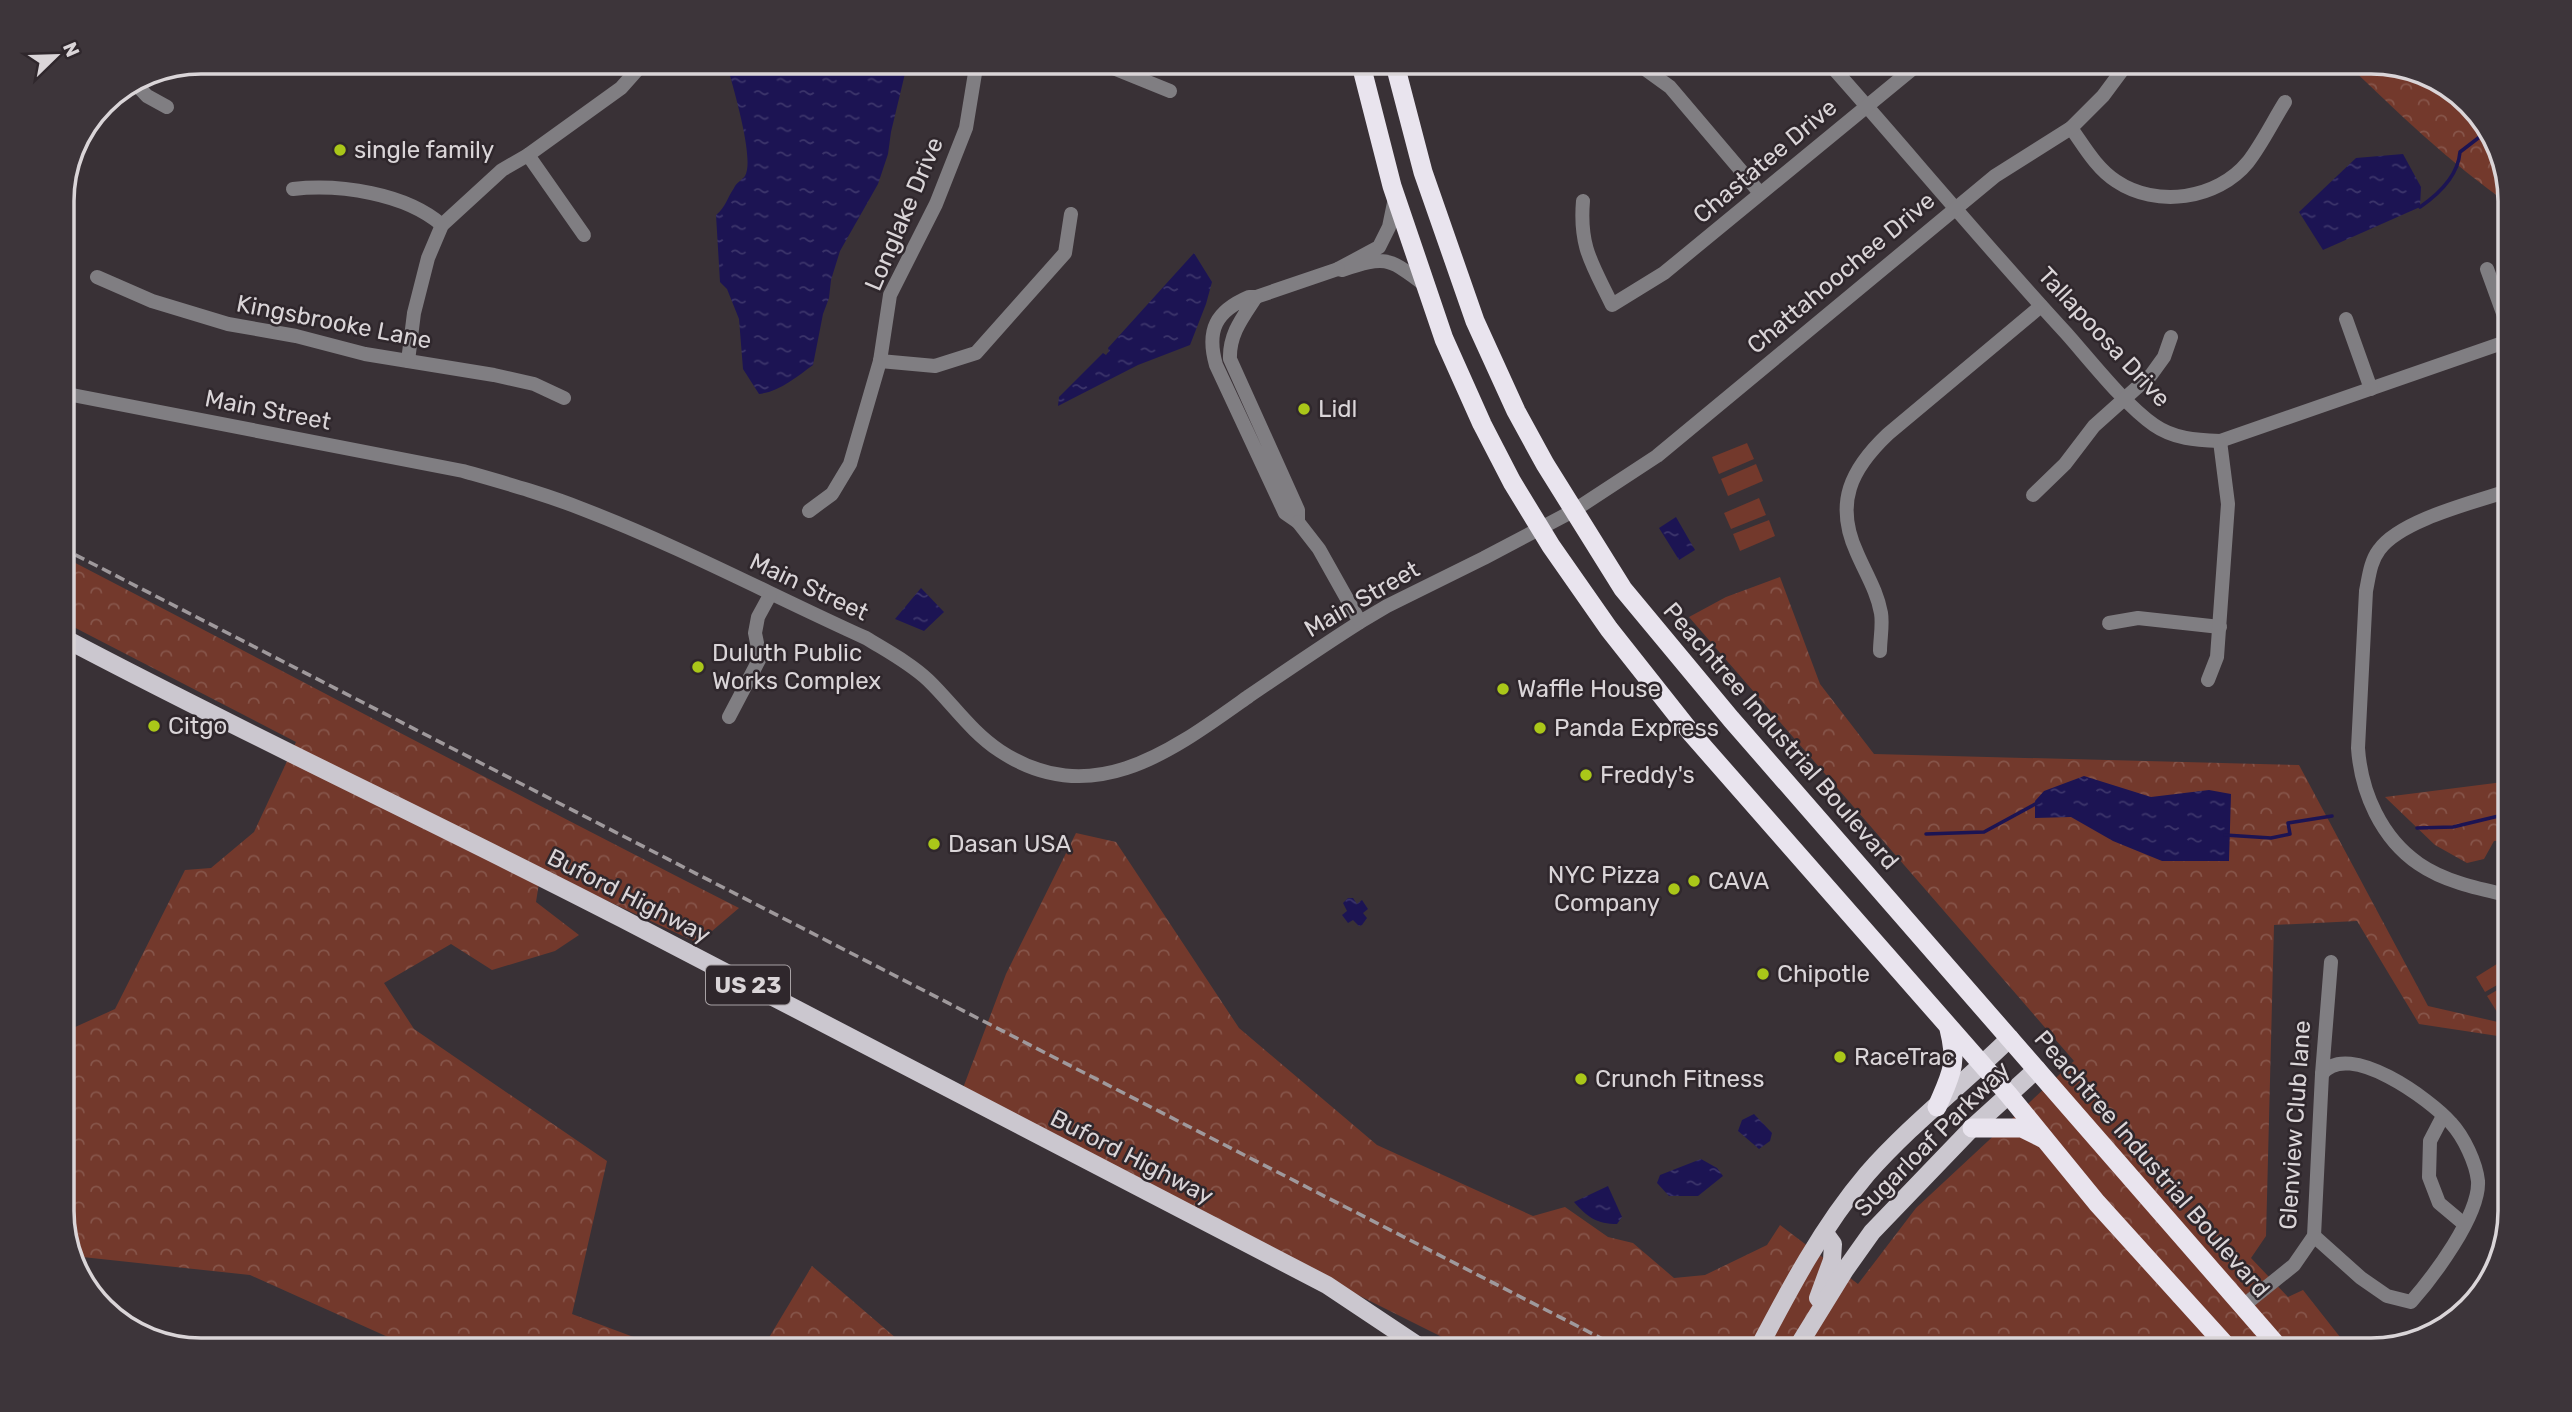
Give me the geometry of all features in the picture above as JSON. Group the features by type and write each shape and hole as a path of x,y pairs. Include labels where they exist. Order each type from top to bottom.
{"highway":[{"path":"1363,74 1395,198 1444,339 1482,424 1539,529 1609,629 1692,734 2008,1094 2098,1203 2219,1338"},
{"name":"Peachtree Industrial Boulevard","path":"1397,74 1423,172 1475,321 1516,411 1573,511 1623,589 1731,719 2271,1338"},
{"path":"1937,1107 1953,1070 1955,1051 1948,1028"},
{"path":"1972,1128 2022,1128 2045,1140"}],"main road":[{"name":"Buford Highway","path":"74,643 622,919 1327,1285 1406,1338"},
{"name":"Sugarloaf Parkway","path":"1764,1338 1792,1285 1865,1176 2010,1038"},
{"name":"Sugarloaf Parkway","path":"1801,1338 1872,1232 1972,1128 2037,1069"},
{"path":"1800,1338 1832,1260 1833,1244 1825,1233"}],"street":[{"path":"408,361 419,291 428,258 442,225 502,170 528,155 621,88 633,74"},
{"name":"Longlake Drive","path":"809,511 832,494 849,464 880,361 890,295 936,204 966,128 975,74"},
{"path":"1128,74 1170,91"},
{"path":"1652,74 1670,87 1760,193"},
{"name":"Tallapoosa Drive","path":"1838,74 2041,306 2125,397 2154,425 2171,434 2190,440 2220,441 2498,345"},
{"name":"Chastatee Drive","path":"1583,201 1581,221 1584,248 1612,305 1675,264 1906,74"},
{"name":"Chattahoochee Drive","path":"1573,511 1657,456 1995,176 2071,128 2103,96 2119,74"},
{"path":"140,89 147,96 167,107"},
{"path":"2071,128 2095,163 2115,180 2135,191 2182,197 2207,190 2229,179 2248,162 2284,102"},
{"path":"528,155 584,236"},
{"path":"293,190 317,187 376,195 432,216 442,225"},
{"path":"1360,622 1318,550 1298,522 1285,513 1216,365 1211,348 1212,332 1224,312 1242,300 1338,269 1379,247 1389,227 1395,198"},
{"path":"880,361 935,366 976,353 1065,253 1070,214"},
{"path":"1338,269 1373,259 1390,261 1425,285"},
{"path":"2487,270 2498,300"},
{"name":"Kingsbrooke Lane","path":"97,277 152,301 228,324 296,336 365,354 534,384 564,398"},
{"path":"1256,297 1237,325 1232,337 1230,359 1298,510 1298,522"},
{"path":"1880,651 1882,616 1875,589 1848,534 1846,512 1855,472 1867,454 1888,434 2041,306"},
{"path":"2346,319 2371,389"},
{"path":"2033,495 2066,464 2094,426 2151,375 2164,357 2171,337"},
{"name":"Main Street","path":"74,395 463,471 529,489 586,510 662,542 866,638 894,654 926,679 973,729 1000,750 1031,767 1063,776 1097,775 1129,769 1189,740 1360,622 1573,511"},
{"path":"2208,680 2217,657 2228,505 2220,441"},
{"path":"2498,495 2406,527 2378,551 2370,570 2366,591 2358,748 2360,771 2368,797 2386,831 2401,849 2437,874 2498,893"},
{"path":"729,717 760,658 755,633 758,617 770,595"},
{"path":"2109,623 2138,618 2220,627"},
{"name":"Glenview Club lane","path":"2243,1306 2294,1265 2314,1236 2331,962"},
{"path":"2314,1236 2361,1278 2387,1296 2411,1302 2434,1277 2475,1206 2478,1182 2473,1162 2453,1125 2422,1097 2391,1077 2348,1063 2334,1064 2322,1074"},
{"path":"2443,1116 2430,1141 2429,1177 2439,1203 2464,1224"}],"green space":[{"path":"2358,74 2405,78 2428,87 2455,105 2477,130 2485,144 2496,175 2498,196 2445,154"},
{"path":"1747,443 1754,459 1719,474 1712,457"},
{"path":"1756,464 1763,481 1728,496 1721,479"},
{"path":"1759,498 1766,515 1731,529 1724,513"},
{"path":"1769,520 1775,536 1740,551 1733,534"},
{"path":"74,562 739,908 698,943 541,870 536,902 579,935 555,951 492,970 451,944 384,983 414,1029 607,1161 572,1314 636,1338 390,1338 250,1275 82,1257 74,1220 74,1028 115,1009 185,870 211,868 254,832 296,742 74,627"},
{"path":"1780,577 1820,684 1874,754 2299,765 2428,1006 2498,1022 2498,1036 2419,1024 2357,921 2274,925 2266,1236 2251,1258 2288,1297 2303,1290 2341,1338 1444,1338 960,1096 1006,974 1076,833 1116,842 1239,1028 1377,1145 1533,1216 1565,1207 1608,1237 1633,1243 1674,1278 1705,1275 1767,1245 1780,1225 1858,1284 1916,1208 2074,1061 1689,617 1726,597"},
{"path":"2498,783 2498,841 2494,841 2484,859 2467,863 2435,845 2385,797"},
{"path":"2498,963 2498,984 2485,992 2476,977"},
{"path":"2498,990 2498,1011 2497,1012 2487,996"},
{"path":"812,1266 896,1338 769,1338"}],"water":[{"path":"730,74 905,74 888,154 878,184 840,251 813,365 781,387 759,394 743,369 739,319 727,289 720,282 716,215 745,176 747,167 738,106"},
{"path":"2403,154 2421,187 2420,207 2323,250 2299,212 2356,158"},
{"path":"1194,253 1212,282 1190,345 1138,365 1058,406 1059,397 1103,353 1106,355 1108,348"},
{"path":"1676,517 1695,550 1679,560 1659,528"},
{"path":"921,588 944,612 924,631 895,619"},
{"path":"2084,776 2151,797 2209,790 2231,794 2229,861 2162,861 2113,841 2071,817 2035,818 2035,801 2044,791"},
{"path":"1348,898 1353,898 1357,904 1362,900 1368,909 1363,913 1367,918 1362,925 1359,926 1353,920 1348,923 1342,915 1347,911 1343,903"},
{"path":"1754,1114 1772,1133 1770,1141 1759,1149 1738,1131 1742,1120"},
{"path":"1701,1159 1717,1168 1723,1176 1698,1196 1669,1196 1657,1183 1660,1175"},
{"path":"1608,1186 1622,1217 1617,1224 1593,1219 1574,1202"}],"waterway":[{"path":"2420,207 2446,183 2456,168 2460,152 2481,136"},
{"path":"1926,834 1984,832 2039,802"},
{"path":"2225,835 2271,838 2290,834 2288,823 2332,816"},
{"path":"2417,828 2453,827 2498,816"}],"railway":[{"path":"74,554 1601,1338"}],"place":[{"name":"single family","path":"340,150"},
{"name":"Lidl","path":"1304,409"},
{"name":"Duluth Public Works Complex","path":"698,667"},
{"name":"Waffle House","path":"1503,689"},
{"name":"Citgo","path":"154,726"},
{"name":"Panda Express","path":"1540,728"},
{"name":"Freddy's","path":"1586,775"},
{"name":"Dasan USA","path":"934,844"},
{"name":"CAVA","path":"1694,881"},
{"name":"NYC Pizza Company","path":"1674,889"},
{"name":"Chipotle","path":"1763,974"},
{"name":"RaceTrac","path":"1840,1057"},
{"name":"Crunch Fitness","path":"1581,1079"}]}
